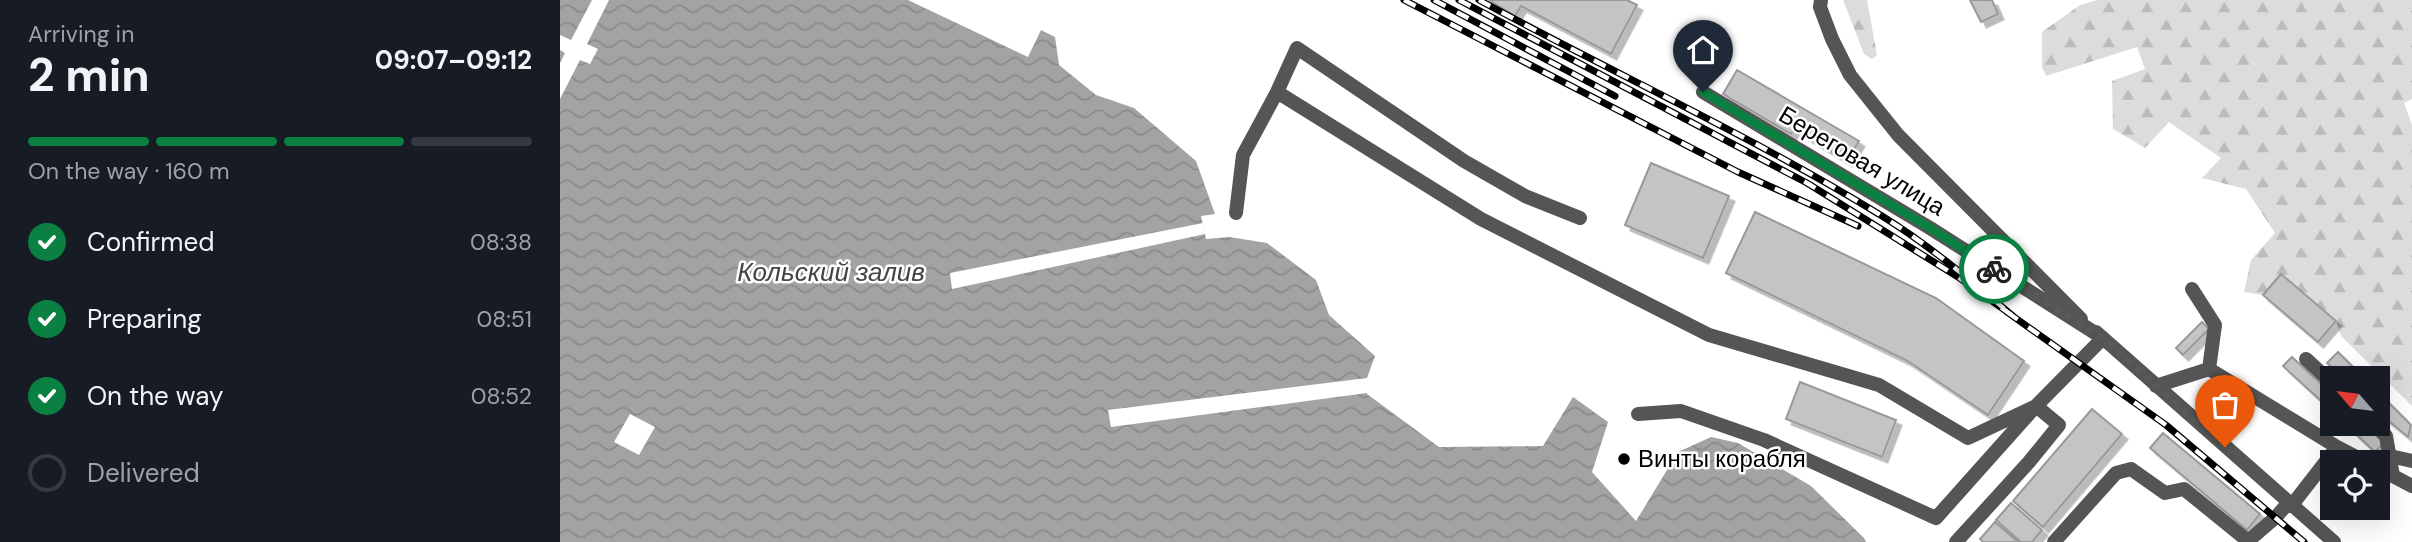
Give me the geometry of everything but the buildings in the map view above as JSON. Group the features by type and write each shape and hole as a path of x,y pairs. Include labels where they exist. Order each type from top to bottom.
{"street":[{"path":"1821,0 1820,7 1832,39 1850,75 1898,135 2029,268 2103,338 2334,542"},
{"path":"1236,214 1243,155 1297,48 1464,161 1525,196 1580,218"},
{"path":"1277,92 1482,219 1709,335 1879,385 1968,438 2036,406"},
{"name":"Береговая улица","path":"1703,92 1930,228 2103,338"},
{"path":"2192,289 2215,325 2208,369"},
{"path":"1638,414 1681,411 1764,440 1936,518 2036,406 2103,338"},
{"path":"2306,359 2320,372"},
{"path":"2156,386 2208,369 2343,450"},
{"path":"1956,542 2059,425 2036,406"},
{"path":"2054,542 2116,473 2131,469 2165,493 2184,489 2248,541 2290,503 2337,447"},
{"path":"2393,476 2390,456 2412,461"},
{"path":"2390,474 2412,486"}],"green space":[{"path":"1843,0 1867,0 1877,55 1872,59 1864,54"},
{"path":"2097,0 2412,0 2412,99 2404,103 2412,125 2412,406 2390,384 2390,366 2371,366 2341,336 2336,321 2281,275 2263,295 2244,292 2251,260 2275,233 2246,189 2202,178 2221,158 2169,122 2145,148 2113,129 2112,81 2145,69 2137,47 2046,76 2042,67 2042,32 2080,5"}],"water":[{"name":"Кольский залив","path":"560,0 908,0 1028,57 1041,30 1055,37 1059,65 1096,95 1134,108 1196,161 1215,214 1201,216 1206,239 1229,237 1267,243 1316,280 1329,315 1375,356 1367,378 1367,394 1439,447 1543,446 1573,397 1608,422 1592,472 1636,521 1678,452 1711,437 1738,443 1811,486 1866,542 560,542"}],"pier":[{"path":"592,0 609,0 587,44 598,49 590,64 580,60 560,99 560,63 565,53 560,50 560,35 571,40"},
{"path":"1203,223 1205,234 952,289 950,273"},
{"path":"1367,378 1367,393 1111,427 1108,410"},
{"path":"630,414 655,427 639,455 614,442"}],"railway":[{"path":"1404,0 1738,172 1858,226"},
{"path":"1434,0 1615,96"},
{"path":"1459,0 1807,183 1958,277 2013,316 1916,239 1833,187 1479,0"},
{"path":"2007,312 2166,425 2304,542"}],"way so far":[{"path":"1994,269 2103,338 2225,447"}],"place":[{"name":"Винты корабля","path":"1624,459"}],"route":[{"path":"1703,92 1994,269"}]}
